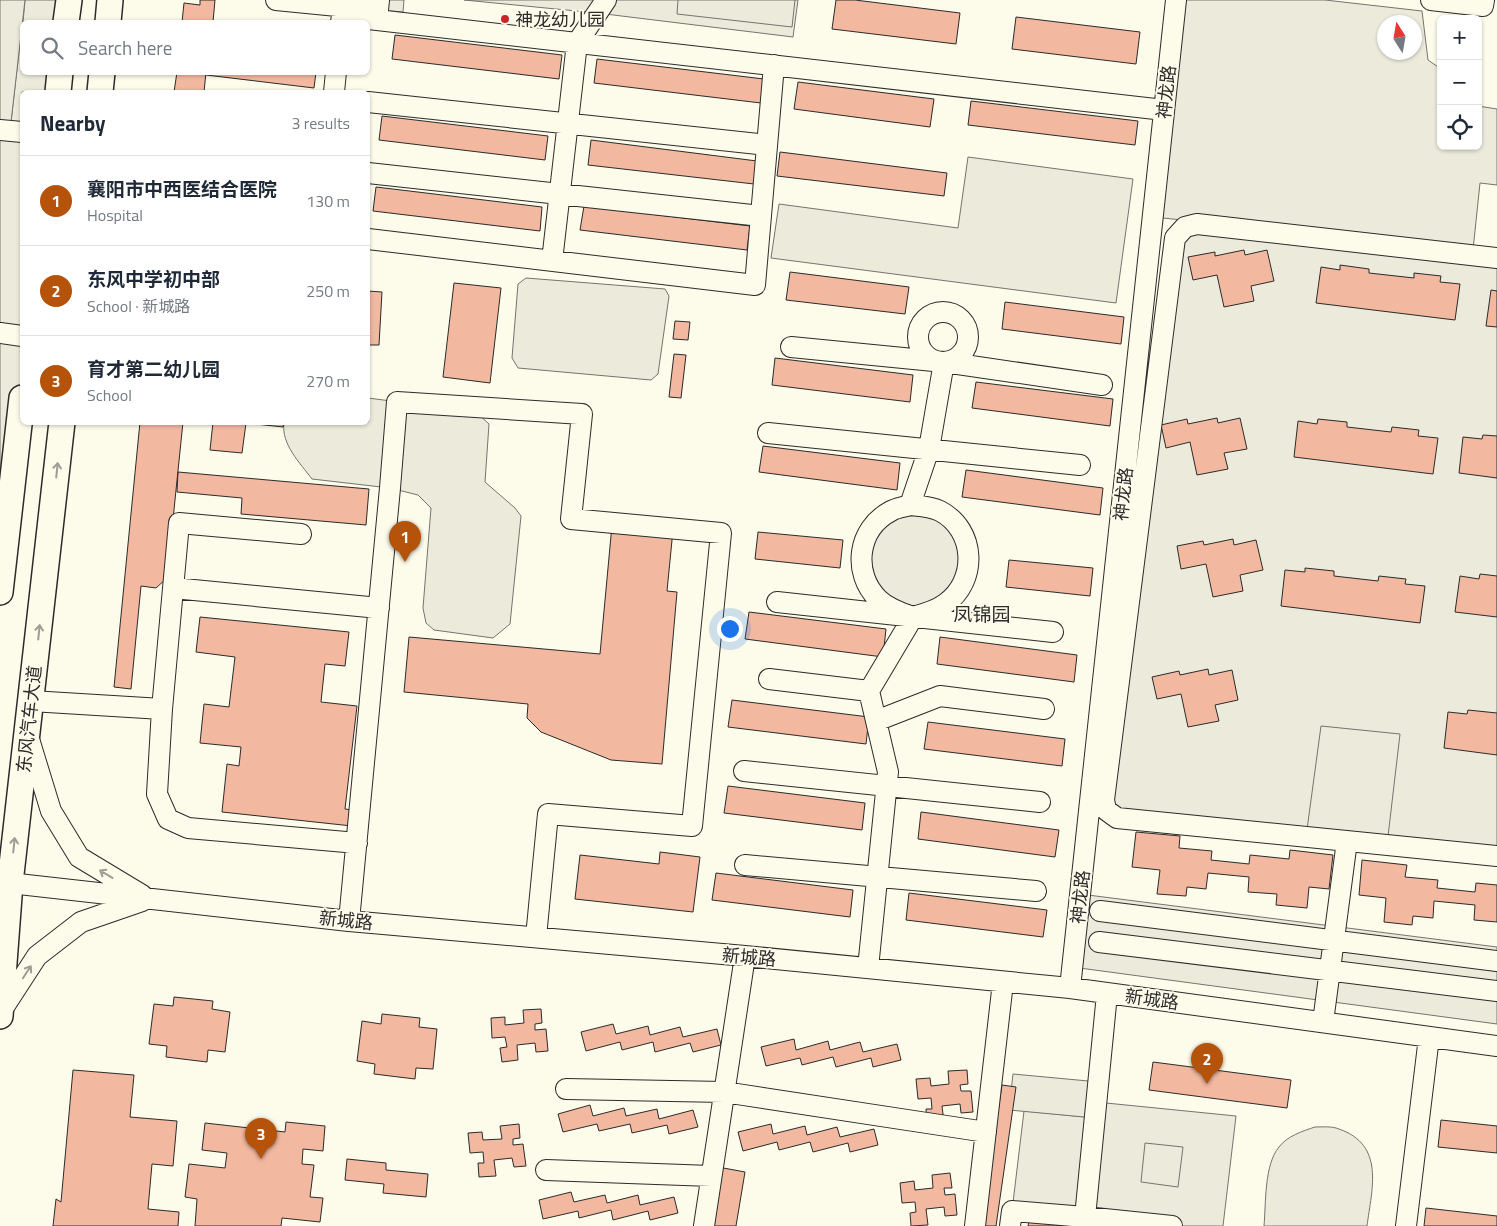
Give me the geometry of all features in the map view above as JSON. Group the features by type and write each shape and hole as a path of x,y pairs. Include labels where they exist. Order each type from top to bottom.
{"main road":[{"path":"66,20 69,0"},
{"path":"108,20 110,0"},
{"path":"58,90 60,75"},
{"path":"100,90 102,75"},
{"path":"0,592 20,416"},
{"name":"东风汽车大道","path":"0,1014 5,883 31,701 62,425"}],"street":[{"path":"276,0 378,10 379,0"},
{"path":"552,260 577,43 606,0"},
{"name":"神龙路","path":"1070,988 1176,0"},
{"path":"1430,0 1483,6 1484,0"},
{"path":"341,20 342,16 1164,110"},
{"path":"370,239 755,286 774,65"},
{"path":"334,90 336,75"},
{"path":"370,102 767,145"},
{"path":"0,130 20,132"},
{"path":"370,173 761,216"},
{"path":"1497,258 1197,224 1185,227 1175,238 1104,800 1106,810 1117,818 1497,856"},
{"path":"0,333 20,336"},
{"path":"791,346 944,362 1102,385"},
{"path":"910,506 928,449 944,362"},
{"path":"349,921 397,402 582,414 571,519 721,533 692,826 548,814 536,937"},
{"path":"768,432 1080,465"},
{"path":"868,968 888,772 868,691 913,617 945,605 957,594 965,580 969,564 968,548 962,533 952,520 940,511 925,506 910,506 892,510 877,520 866,535 861,552 862,570 868,587 880,601 895,610 913,617"},
{"path":"301,534 179,523 162,709 157,794 168,819 188,828 357,842"},
{"path":"173,588 379,608"},
{"path":"777,602 1053,632"},
{"path":"769,679 868,691"},
{"path":"876,721 940,696 1044,709"},
{"path":"31,701 162,709"},
{"path":"27,733 51,811 79,857 148,899"},
{"path":"744,771 1040,802"},
{"path":"1323,1022 1347,841"},
{"path":"745,866 877,876 1036,892"},
{"name":"新城路","path":"5,883 349,921 745,956 1070,988 1497,1046"},
{"path":"0,1014 37,956 81,922 148,899"},
{"path":"1100,911 1497,961"},
{"path":"1099,942 1497,991"},
{"path":"704,1226 745,956"},
{"path":"975,1226 1003,982"},
{"path":"1085,1216 1107,994"},
{"path":"1406,1226 1429,1036"},
{"path":"566,1089 724,1092 986,1132"},
{"path":"546,1170 711,1176"},
{"path":"1010,1226 1012,1211 1085,1216 1172,1226"}],"shaded area":[{"path":"0,0 25,0 23,20 20,20 20,44 10,131 0,130"},
{"path":"25,0 69,0 66,20 23,20"},
{"path":"379,0 404,0 403,12 378,10"},
{"path":"464,0 798,0 793,37 597,13"},
{"path":"678,0 795,0 792,27 677,14"},
{"path":"1176,0 1325,0 1422,11 1428,60 1437,66 1437,150 1482,150 1482,107 1497,109 1497,185 1480,183 1473,250 1153,217"},
{"path":"20,42 20,75 60,75 58,90 20,90 20,416 0,592 0,130 10,131"},
{"path":"968,157 1133,179 1116,303 771,258 779,204 958,228"},
{"path":"1185,227 1497,258 1497,856 1106,810"},
{"path":"526,278 665,289 669,296 658,374 651,380 518,368 512,358 518,284"},
{"path":"370,398 476,412 489,424 485,482 515,508 521,516 510,624 493,638 434,630 426,623 423,608 431,508 418,495 390,488 312,479 288,446 284,425 370,425"},
{"path":"892,510 953,520 965,580 913,617 868,587 866,535"},
{"path":"1321,726 1400,734 1387,845 1306,837"},
{"path":"1080,894 1497,947 1497,1024 1072,967"},
{"path":"1013,1074 1099,1082 1095,1118 1009,1110"},
{"path":"1096,1102 1236,1116 1223,1226 1165,1226 1012,1211 1024,1111 1095,1118"},
{"path":"1315,1127 1336,1128 1354,1136 1363,1146 1369,1157 1372,1169 1372,1183 1367,1226 1264,1226 1268,1174 1274,1155 1286,1140"},
{"path":"1145,1143 1183,1147 1178,1187 1141,1182"}],"building":[{"path":"200,0 215,0 213,20 182,20 184,3 200,5"},
{"path":"836,0 855,0 960,13 956,44 832,29"},
{"path":"1016,17 1140,32 1136,64 1012,49"},
{"path":"395,35 562,55 559,79 392,59"},
{"path":"597,59 764,79 761,103 594,83"},
{"path":"177,75 206,75 204,90 174,90"},
{"path":"206,75 316,75 314,88"},
{"path":"798,82 934,99 930,127 794,109"},
{"path":"971,101 1138,121 1135,145 968,125"},
{"path":"382,116 548,136 545,160 379,140"},
{"path":"591,140 757,161 754,184 588,165"},
{"path":"780,152 947,173 944,196 777,176"},
{"path":"376,187 542,207 540,231 373,211"},
{"path":"584,206 750,226 747,250 580,230"},
{"path":"1244,250 1245,255 1267,250 1274,281 1251,286 1254,301 1224,307 1217,275 1193,280 1188,257 1215,252 1215,256"},
{"path":"1340,265 1369,269 1369,273 1414,278 1414,273 1441,276 1440,282 1460,284 1455,320 1316,303 1321,267 1340,270"},
{"path":"790,272 909,287 905,314 786,300"},
{"path":"454,283 501,288 490,383 443,377"},
{"path":"1491,290 1497,291 1497,327 1486,326"},
{"path":"370,291 382,292 379,345 370,345"},
{"path":"1005,302 1124,317 1121,344 1002,329"},
{"path":"675,321 690,322 688,340 673,339"},
{"path":"674,354 686,355 681,398 669,397"},
{"path":"775,358 913,375 910,402 772,385"},
{"path":"976,382 1113,399 1110,426 972,408"},
{"path":"1217,418 1218,423 1240,418 1247,449 1224,453 1228,469 1197,475 1190,442 1166,448 1161,425 1187,419 1188,424"},
{"path":"1318,419 1347,422 1347,427 1391,432 1392,427 1419,430 1418,436 1438,438 1433,474 1294,457 1298,421 1317,424"},
{"path":"140,425 183,425 167,578 156,588 141,586 131,689 114,687"},
{"path":"213,425 246,425 242,453 210,450"},
{"path":"264,425 283,425 283,427"},
{"path":"1483,435 1497,436 1497,478 1459,473 1463,437 1482,439"},
{"path":"763,446 900,463 897,490 759,472"},
{"path":"966,470 1103,488 1100,515 962,497"},
{"path":"178,472 369,489 366,525 241,514 242,498 177,492"},
{"path":"612,525 673,530 667,591 677,592 662,764 611,760 541,732 527,718 528,704 404,692 409,637 600,654"},
{"path":"758,532 843,540 840,568 755,559"},
{"path":"1233,539 1234,545 1256,540 1263,570 1240,575 1243,591 1213,597 1206,564 1181,569 1177,546 1203,541 1204,545"},
{"path":"1009,560 1093,568 1090,596 1006,587"},
{"path":"1305,568 1334,571 1334,576 1378,581 1379,576 1406,579 1405,584 1425,586 1420,623 1281,606 1285,570 1305,572"},
{"path":"1480,574 1497,576 1497,617 1455,612 1460,576 1479,579"},
{"path":"749,612 886,629 883,657 745,639"},
{"path":"200,617 349,632 345,666 325,664 321,702 357,706 345,809 353,810 352,826 222,812 227,764 239,766 241,747 200,743 204,704 229,707 235,657 196,652"},
{"path":"940,637 1077,655 1074,682 937,664"},
{"path":"1208,669 1209,675 1232,670 1238,700 1215,705 1219,721 1188,727 1181,694 1157,699 1152,677 1179,671 1180,675"},
{"path":"732,700 869,717 866,744 728,727"},
{"path":"1468,710 1497,713 1497,755 1444,748 1448,712 1467,714"},
{"path":"928,722 1065,739 1062,766 924,749"},
{"path":"728,786 865,803 862,830 724,813"},
{"path":"921,812 1059,830 1055,857 918,839"},
{"path":"1136,832 1180,836 1179,848 1212,851 1211,860 1249,864 1250,855 1289,859 1290,850 1333,855 1329,889 1309,887 1307,908 1276,905 1277,894 1248,892 1249,877 1208,873 1206,889 1187,887 1186,896 1157,894 1160,870 1132,867"},
{"path":"660,852 700,857 693,912 575,899 580,855 659,864"},
{"path":"1362,860 1407,865 1405,877 1438,880 1437,888 1475,892 1476,883 1497,885 1497,922 1474,920 1475,905 1434,901 1433,918 1413,916 1412,925 1384,922 1386,898 1359,895"},
{"path":"716,873 853,890 850,917 712,900"},
{"path":"909,893 1047,910 1043,937 906,920"},
{"path":"174,997 213,1001 212,1009 230,1012 225,1052 208,1050 207,1062 166,1057 167,1046 149,1044 154,1004 173,1006"},
{"path":"541,1009 542,1023 535,1024 535,1030 546,1029 548,1051 536,1052 535,1043 517,1045 518,1060 502,1062 500,1048 507,1047 505,1037 492,1038 491,1018 505,1017 505,1025 524,1023 523,1010"},
{"path":"382,1014 420,1018 419,1027 437,1029 433,1069 416,1068 415,1079 374,1074 375,1064 357,1061 362,1021 381,1024"},
{"path":"613,1024 616,1034 648,1026 650,1035 680,1027 683,1037 717,1029 721,1045 693,1052 690,1043 655,1052 653,1042 622,1050 620,1042 586,1051 581,1032"},
{"path":"794,1039 796,1050 828,1041 830,1050 860,1042 863,1052 897,1044 901,1060 873,1067 871,1058 836,1067 833,1057 802,1065 800,1058 766,1066 761,1047"},
{"path":"1153,1062 1291,1080 1287,1108 1149,1090"},
{"path":"73,1070 134,1075 130,1117 177,1121 173,1166 152,1164 148,1209 179,1212 178,1226 53,1226 56,1199 61,1202"},
{"path":"967,1070 968,1084 960,1085 961,1091 971,1091 973,1112 961,1113 960,1104 942,1106 944,1122 927,1123 926,1109 932,1109 931,1098 918,1099 916,1079 930,1078 931,1086 949,1084 948,1071"},
{"path":"1002,1085 1016,1087 996,1226 981,1226"},
{"path":"590,1105 593,1116 624,1108 626,1116 657,1109 659,1119 693,1110 698,1127 669,1134 667,1125 632,1133 630,1124 599,1131 597,1124 563,1132 558,1114"},
{"path":"1441,1120 1497,1126 1497,1153 1438,1147"},
{"path":"286,1122 325,1126 323,1151 303,1149 302,1164 314,1165 310,1197 323,1198 320,1222 282,1218 281,1226 195,1226 197,1199 185,1197 189,1164 225,1168 227,1153 202,1150 205,1123 285,1132"},
{"path":"519,1124 520,1138 513,1139 513,1145 523,1144 526,1166 514,1167 512,1158 494,1160 496,1176 479,1177 478,1163 484,1163 483,1152 470,1153 468,1133 482,1132 483,1140 502,1139 500,1126"},
{"path":"771,1124 773,1134 805,1126 807,1135 837,1127 840,1137 874,1129 878,1145 850,1152 848,1143 813,1152 810,1142 779,1150 777,1142 743,1151 738,1132"},
{"path":"347,1159 386,1163 386,1170 428,1174 426,1197 383,1193 384,1184 345,1180"},
{"path":"718,1167 745,1172 736,1226 708,1226"},
{"path":"950,1173 952,1188 944,1188 945,1195 955,1194 957,1215 945,1216 944,1207 926,1209 928,1225 911,1226 910,1213 916,1212 915,1202 902,1203 900,1183 914,1181 915,1190 933,1188 932,1175"},
{"path":"571,1192 574,1202 605,1195 607,1203 638,1195 640,1205 674,1197 678,1213 650,1220 648,1211 613,1220 611,1210 579,1218 578,1211 543,1219 539,1200"},
{"path":"1426,1208 1497,1216 1497,1226 1424,1226"},
{"path":"1029,1221 1068,1226 1028,1226"}],"place":[{"name":"神龙幼儿园","path":"505,19"},
{"name":"襄阳市中西医结合医院","path":"405,562"},
{"name":"东风中学初中部","path":"1207,1084"},
{"name":"育才第二幼儿园","path":"261,1159"}],"district":[{"name":"凤锦园","path":"982,613"}]}
